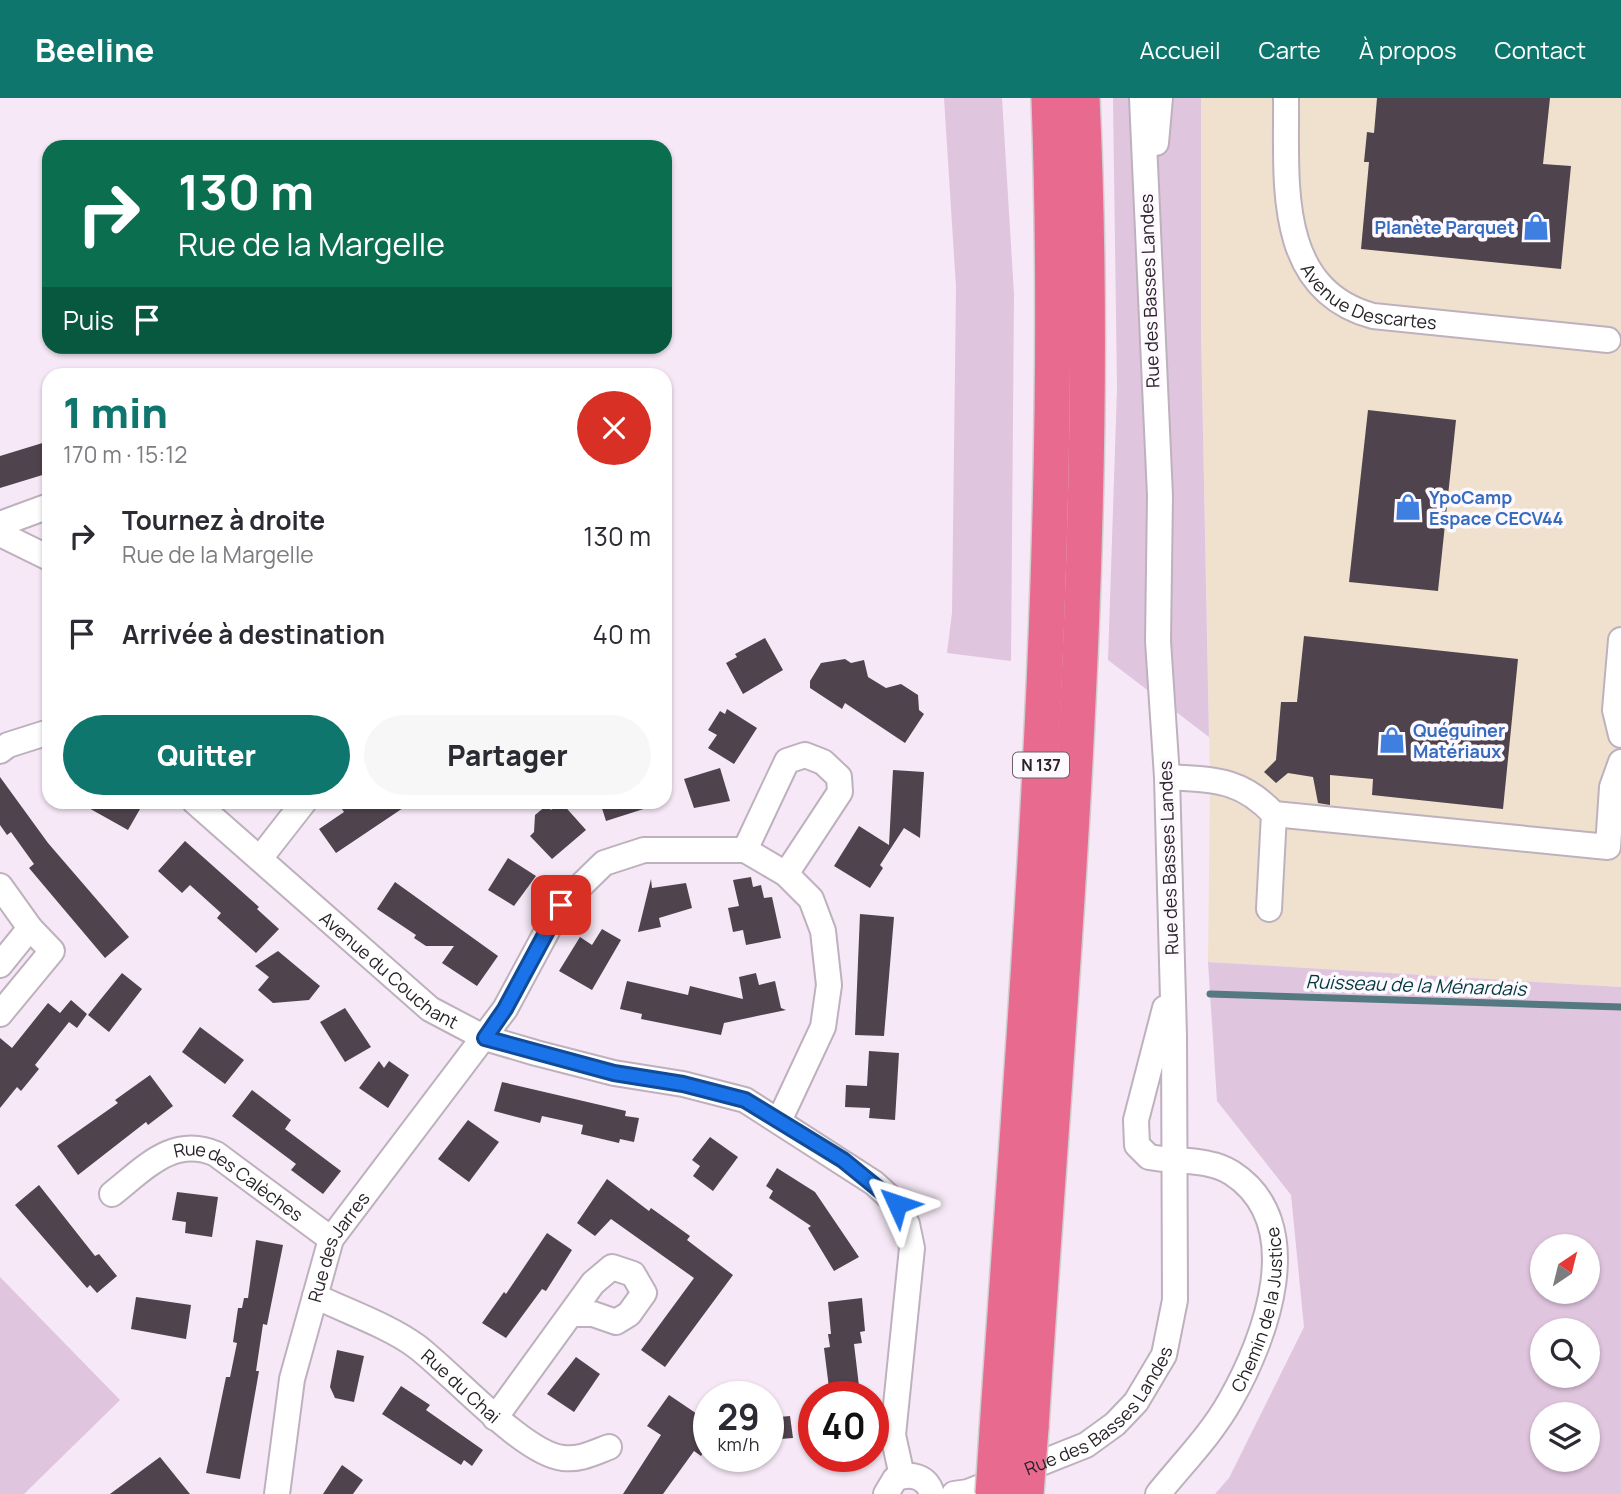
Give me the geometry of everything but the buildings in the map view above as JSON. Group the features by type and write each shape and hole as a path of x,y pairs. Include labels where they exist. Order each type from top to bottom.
{"highway":[{"name":"N 137","path":"993,1494 1033,887 1051,555 1055,351 1049,98"},
{"name":"N 137","path":"1027,1494 1084,582 1089,296 1082,98"}],"street":[{"name":"Rue des Basses Landes","path":"954,1494 981,1488 1086,1445 1136,1402 1153,1378 1164,1355 1175,1300 1167,777 1158,640 1160,496 1153,407 1152,277 1142,98"},
{"path":"1148,234 1160,98"},
{"name":"Avenue Descartes","path":"1286,98 1287,181 1292,227 1301,256 1312,276 1329,294 1351,310 1373,316 1617,341"},
{"path":"0,524 42,509"},
{"path":"0,534 42,557"},
{"path":"1621,640 1615,710 1621,735"},
{"path":"0,751 8,745 42,734"},
{"path":"779,1121 823,1027 829,985 823,932 811,899 786,874 745,850 787,761 805,755 823,762 839,776 840,792 786,874"},
{"path":"1167,777 1220,780 1252,793 1274,814 1608,847 1612,787 1621,762"},
{"name":"Avenue du Couchant","path":"203,809 261,857 430,1009 485,1038 614,1073 683,1084 745,1100 874,1183 897,1204 907,1224 912,1248 893,1435 894,1485"},
{"path":"261,857 299,809"},
{"path":"1269,909 1274,814"},
{"name":"Rue des Jarres","path":"277,1494 292,1380 331,1239 505,1009 561,905 604,863 644,850 745,850"},
{"path":"0,886 30,928 52,951 0,1014"},
{"path":"0,965 30,928"},
{"name":"Chemin de la Justice","path":"1158,1494 1229,1403 1252,1357 1264,1321 1274,1261 1274,1233 1268,1214 1253,1191 1230,1172 1149,1157 1137,1145 1136,1120 1172,984"},
{"name":"Rue des Calèches","path":"111,1194 179,1147 197,1146 216,1154 331,1239"},
{"name":"Rue du Chai","path":"315,1296 414,1345 495,1418 542,1450 560,1458 579,1458 609,1447"},
{"path":"495,1418 572,1314"},
{"path":"894,1485 919,1477 932,1494"}],"shaded area":[{"path":"944,98 1002,98 1014,294 1011,661 947,653 952,613 956,287"},
{"path":"1113,98 1201,98 1201,330 1209,737 1108,660 1117,389"},
{"path":"1201,98 1621,98 1621,987 1208,962 1210,779 1201,330"},
{"path":"1208,962 1621,987 1621,1494 1215,1494 1229,1478 1304,1327 1291,1195 1217,1101"},
{"path":"0,1277 120,1400 24,1494 0,1494"}],"waterway":[{"name":"Ruisseau de la Ménardais","path":"1210,994 1621,1007"}],"place":[{"name":"Planète Parquet","path":"1536,227"},
{"name":"YpoCamp Espace CECV44","path":"1408,507"},
{"name":"Quéguiner Matériaux","path":"1392,740"}],"route":[{"path":"561,905 505,1009 485,1038 614,1073 683,1084 745,1100 843,1160 897,1204"}]}
